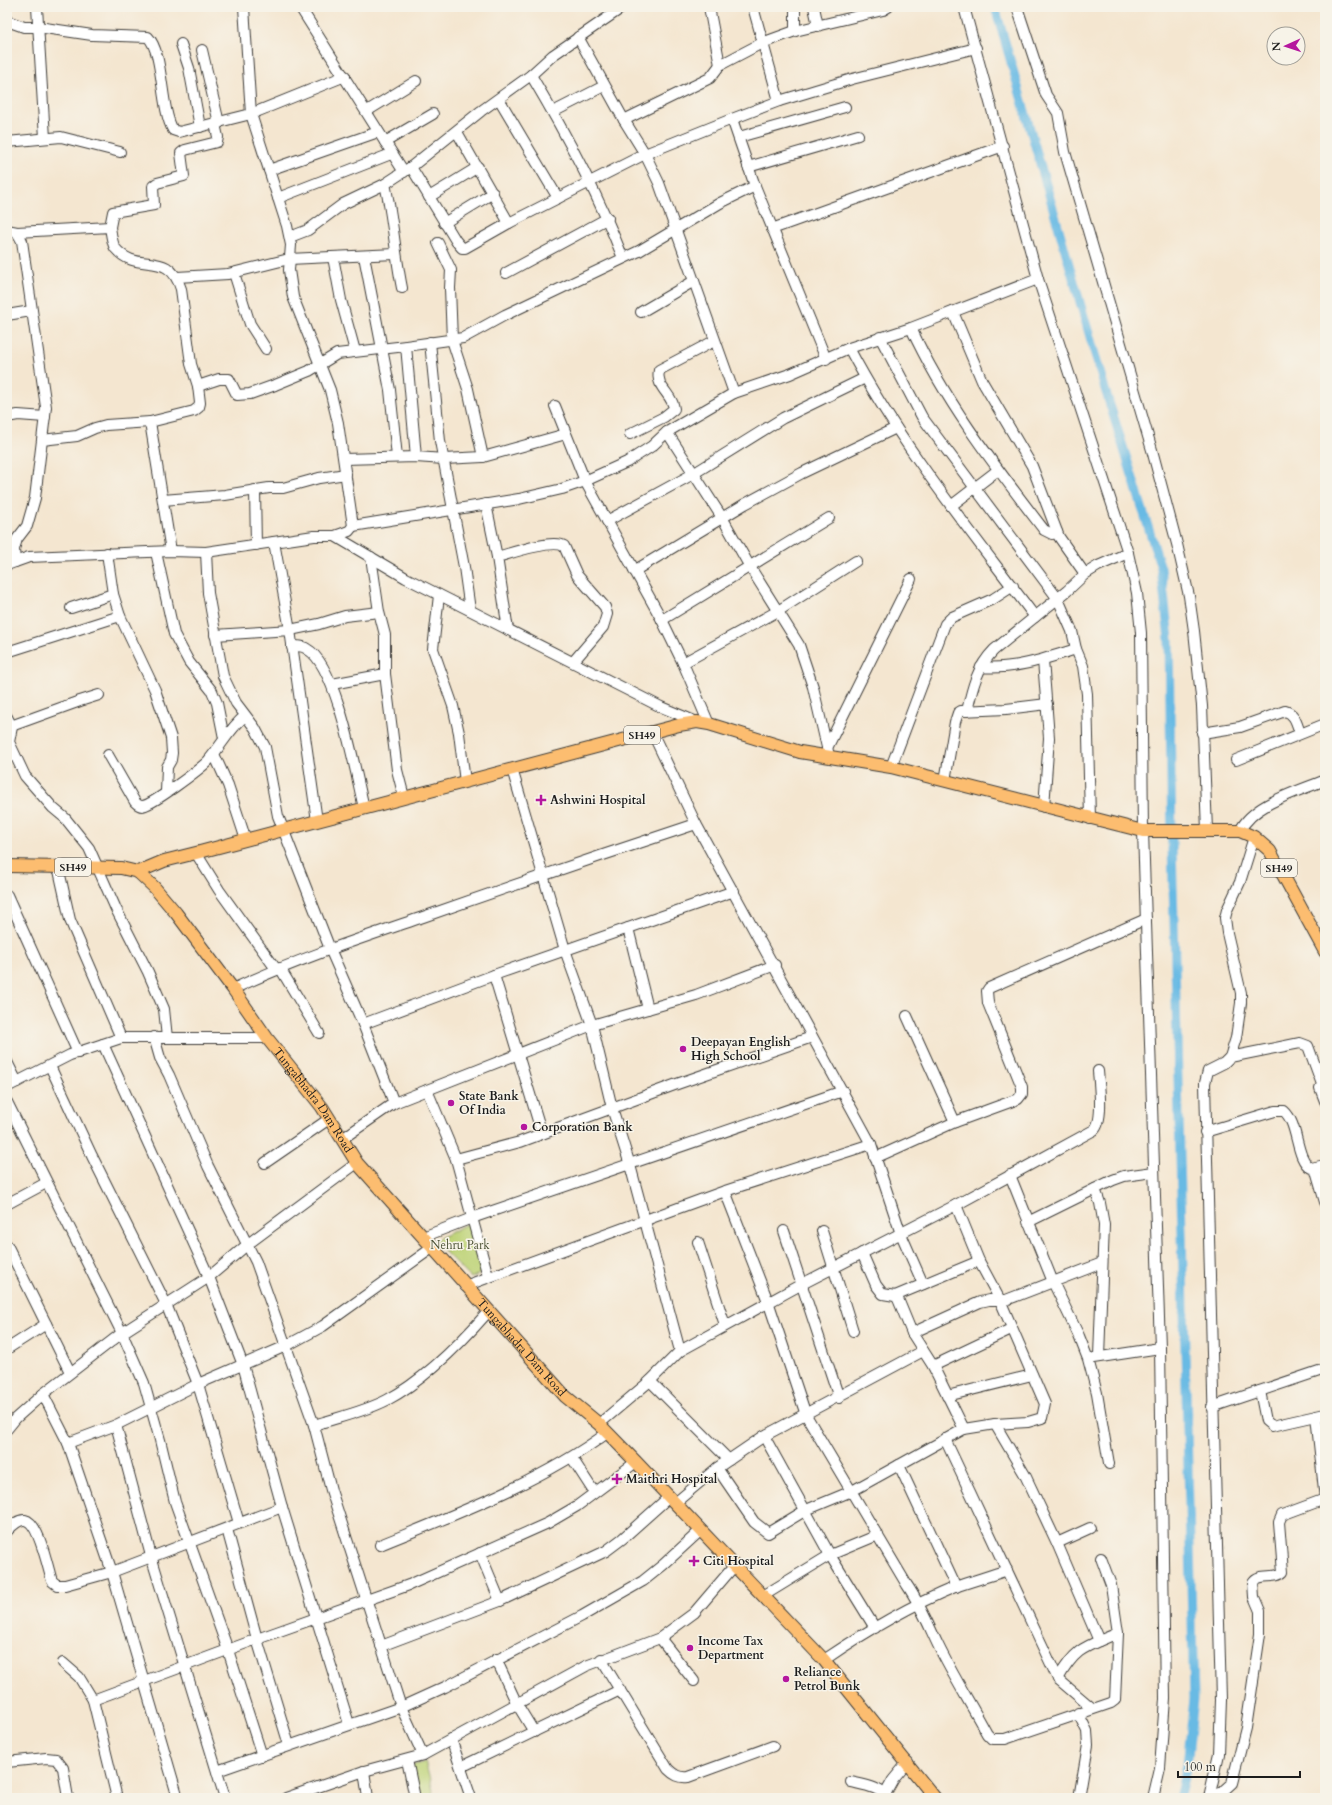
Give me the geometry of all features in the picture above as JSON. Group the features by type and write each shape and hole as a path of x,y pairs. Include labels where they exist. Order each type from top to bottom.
{"main road":[{"name":"SH49","path":"7,866 121,868 138,872 164,861 404,797 652,732 703,723 800,752 828,752 1146,832 1204,830 1240,831 1254,837 1270,851 1325,952"},
{"name":"Tungabhadra Dam Road","path":"138,872 154,887 176,913 234,989 267,1038 294,1071 329,1119 357,1163 564,1396 599,1424 824,1660 908,1762 935,1798"}],"street":[{"path":"37,7 45,138"},
{"path":"244,7 251,114 290,237 291,245 289,259 293,297 330,390 338,423 353,526"},
{"path":"300,7 345,76 391,154 408,170 429,197 444,223 462,248 645,154 732,119 779,101 852,79 976,48"},
{"path":"290,237 308,230 343,204 385,184 408,170 457,132 481,111 531,75 578,37 623,7"},
{"path":"709,7 720,65"},
{"path":"753,7 779,101"},
{"path":"795,7 795,31"},
{"path":"814,7 818,26"},
{"path":"624,120 710,78 720,65 762,43 795,31 883,10 888,7"},
{"path":"964,7 1038,279 1128,554 1137,593 1141,633 1146,832 1146,919 1160,1348 1165,1715 1160,1768 1153,1798"},
{"path":"1017,7 1046,95 1058,113 1065,152 1177,544 1194,631 1202,733 1204,830"},
{"path":"7,21 24,27 38,27 92,35 148,37 152,43 158,61 167,117 173,130 182,132 251,114 345,76"},
{"path":"578,37 604,86 645,154 659,183 714,341 734,393"},
{"path":"181,44 189,68 200,127"},
{"path":"42,440 77,436 106,425 150,422 194,411 199,407 198,386 191,364 184,305 177,277 167,266 130,260 115,248 110,227 113,212 154,205 153,186 157,183 184,176 181,153 185,150 217,142 217,123 202,50"},
{"path":"531,75 553,112 608,218 623,258"},
{"path":"367,112 416,81"},
{"path":"553,112 604,86"},
{"path":"499,99 558,198"},
{"path":"740,137 845,107"},
{"path":"385,142 433,114"},
{"path":"732,119 740,137 755,186 826,359"},
{"path":"269,170 378,132"},
{"path":"457,132 509,223"},
{"path":"748,167 858,135"},
{"path":"7,142 61,136 120,152"},
{"path":"772,229 1003,146"},
{"path":"278,198 391,154"},
{"path":"429,197 478,167"},
{"path":"385,184 390,207 402,288"},
{"path":"198,386 219,379 229,379 237,394 243,395 270,387 319,365 337,354 463,338 505,315 623,258 720,203 755,186"},
{"path":"444,223 493,193"},
{"path":"506,273 608,218"},
{"path":"12,231 110,227"},
{"path":"11,564 17,540 27,526 35,498 45,417 45,394 31,311 22,241 12,231"},
{"path":"438,242 451,270 450,288 452,340 468,389 483,457"},
{"path":"177,277 216,276 289,259 396,254"},
{"path":"333,256 341,300 355,351"},
{"path":"364,256 391,398 397,457"},
{"path":"234,273 250,324 266,348"},
{"path":"11,564 29,557 172,551 206,552 314,536 336,536 349,531 353,526 486,504 562,489 585,481 627,462 652,446 667,432 734,393 826,359 849,348 910,328 1038,279"},
{"path":"641,312 694,281"},
{"path":"7,314 31,311"},
{"path":"953,312 982,381 1032,466 1057,532 1085,574"},
{"path":"910,328 935,379 966,426 1044,530 1052,534 1057,532"},
{"path":"880,337 922,417 1058,599 1072,631 1076,649 1083,666 1087,694 1090,819"},
{"path":"630,434 664,417 674,409 673,402 661,387 658,380 659,370 714,341"},
{"path":"430,342 440,441 454,509 470,610"},
{"path":"406,346 416,457"},
{"path":"849,348 865,378 896,428 951,506 1035,617"},
{"path":"607,521 693,474 783,418 865,378"},
{"path":"555,406 585,481 662,620 683,663 703,723"},
{"path":"7,417 18,415 45,417"},
{"path":"150,422 172,551"},
{"path":"634,571 802,473 896,428"},
{"path":"667,432 723,519 750,567 799,645 807,666 828,752"},
{"path":"344,460 397,457 444,459 483,457 566,434"},
{"path":"951,506 998,470"},
{"path":"163,500 283,488 319,478 346,474"},
{"path":"255,490 256,544"},
{"path":"486,504 497,557 508,630"},
{"path":"662,620 829,518"},
{"path":"336,536 406,578 439,595 661,707 703,723"},
{"path":"274,542 290,630 317,821"},
{"path":"497,557 547,545 561,544 564,546 577,575 604,607 607,614 603,627 573,662"},
{"path":"156,552 174,634 189,662 212,691 217,703 224,738"},
{"path":"206,552 208,593 223,676 229,691 245,716 255,728 264,747 278,816 283,830 330,949 363,1024 394,1103"},
{"path":"107,553 113,594 120,616 155,690 171,738 172,760 166,767 166,792"},
{"path":"967,711 974,683 980,667 994,650 1058,599 1085,574 1098,566 1128,554"},
{"path":"371,557 379,612 385,635 385,674 397,770 404,797"},
{"path":"683,663 778,611 856,561"},
{"path":"828,752 911,579"},
{"path":"891,767 945,624 952,617 993,599 1012,586"},
{"path":"71,608 113,594"},
{"path":"439,595 433,649 459,733 465,782"},
{"path":"215,635 290,630 319,624 346,616 379,612"},
{"path":"7,652 120,616"},
{"path":"292,647 297,646 309,650 321,665 332,684 344,721 364,808"},
{"path":"980,667 1004,668 1043,660 1076,649"},
{"path":"1043,660 1049,738 1044,807"},
{"path":"332,684 385,674"},
{"path":"99,696 9,722 9,742 25,776 35,789 65,818 89,848 116,909 148,972 164,1009 167,1038"},
{"path":"946,782 956,717 961,711 1006,709 1047,704"},
{"path":"1202,733 1240,727 1285,711 1293,715 1300,733"},
{"path":"108,755 135,802 138,805 149,804 206,762 214,754 224,738 245,716"},
{"path":"1236,760 1325,724"},
{"path":"652,732 696,824 803,1016 812,1037 843,1090 871,1144 901,1234 923,1284"},
{"path":"214,754 228,785 246,840"},
{"path":"512,769 565,950 592,1025 612,1108 630,1165 680,1351"},
{"path":"1240,831 1244,822 1260,808 1325,780"},
{"path":"234,989 278,969 330,949 542,875 696,824"},
{"path":"1209,1797 1219,1754 1221,1700 1212,1407 1209,1215 1205,1132 1206,1076 1208,1071 1224,1064 1230,1057 1236,1038 1242,1004 1225,918 1227,910 1240,882 1254,837"},
{"path":"196,852 219,890 278,969 319,1033"},
{"path":"58,866 70,920 121,1038"},
{"path":"363,1024 494,975 734,891"},
{"path":"7,895 78,1053"},
{"path":"875,1158 955,1122 1018,1099 1022,1094 1022,1087 988,1003 987,991 989,988 1146,919"},
{"path":"628,928 648,1009"},
{"path":"342,1139 394,1103 592,1025 696,995 775,965"},
{"path":"494,975 542,1134"},
{"path":"907,1016 955,1122"},
{"path":"154,1037 160,1058 169,1075 208,1166 248,1244 314,1425 331,1490 401,1707 423,1755"},
{"path":"456,1159 520,1142 768,1051 812,1037"},
{"path":"7,1087 78,1053 121,1038 267,1038"},
{"path":"1230,1057 1300,1043 1305,1044 1308,1046 1325,1101"},
{"path":"103,1044 209,1277 243,1365 282,1507 349,1724"},
{"path":"7,1062 17,1082"},
{"path":"50,1066 92,1156 166,1304 198,1384 239,1523"},
{"path":"599,1424 650,1381 680,1351 725,1325 769,1304 802,1284 901,1234 1010,1176 1097,1127 1099,1118 1098,1071"},
{"path":"427,1090 456,1159 488,1276"},
{"path":"423,1237 472,1218 630,1165 843,1090"},
{"path":"7,1102 122,1333 144,1383 175,1502 228,1650 262,1756"},
{"path":"1205,1132 1275,1111 1284,1111 1290,1118 1304,1162 1311,1168 1325,1165"},
{"path":"264,1163 329,1119"},
{"path":"465,1286 488,1276 726,1191 871,1144"},
{"path":"7,1429 16,1418 70,1372 122,1333 209,1277 248,1244 357,1163"},
{"path":"1315,1168 1325,1202"},
{"path":"1028,1222 1095,1188 1124,1176 1154,1172"},
{"path":"1010,1176 1053,1282 1079,1336 1088,1359 1097,1393 1109,1464"},
{"path":"7,1204 46,1183"},
{"path":"1095,1188 1100,1203 1104,1225 1099,1356"},
{"path":"726,1191 769,1304 806,1415 919,1603 960,1688 987,1734 992,1739 1004,1739 1110,1703 1116,1698 1118,1633 1111,1585 1101,1558"},
{"path":"717,1468 754,1522 768,1533 806,1510 852,1491 945,1438 964,1429 995,1424 1028,1422 1042,1418 1045,1404 1000,1300 979,1261 956,1205"},
{"path":"784,1231 839,1398"},
{"path":"822,1231 853,1331"},
{"path":"698,1242 725,1325"},
{"path":"7,1245 70,1372"},
{"path":"68,1443 116,1425 198,1384 286,1346 324,1326 432,1248"},
{"path":"862,1253 876,1285 883,1294 895,1296 979,1261"},
{"path":"912,1333 980,1302 1000,1300 1102,1263"},
{"path":"895,1296 899,1301 912,1333 933,1366 964,1429"},
{"path":"314,1425 363,1410 395,1395 416,1381 462,1342 488,1312"},
{"path":"7,1349 46,1324"},
{"path":"933,1366 1012,1329"},
{"path":"1088,1359 1099,1356 1160,1348"},
{"path":"381,1646 500,1601 606,1551 672,1500 764,1436 839,1398 923,1351"},
{"path":"1212,1407 1325,1369"},
{"path":"947,1396 1032,1375"},
{"path":"650,1381 729,1460"},
{"path":"1209,1797 1222,1792 1232,1783 1246,1728 1260,1634 1260,1611 1254,1597 1253,1582 1258,1578 1279,1575 1283,1572 1279,1522 1282,1515 1325,1499 1320,1415 1272,1426 1268,1425 1260,1391"},
{"path":"43,1394 68,1443 112,1572 178,1798"},
{"path":"995,1424 1025,1475 1057,1543 1099,1641"},
{"path":"116,1425 151,1556 186,1666 225,1798"},
{"path":"380,1545 465,1510 572,1458 607,1433"},
{"path":"764,1436 830,1555 874,1628"},
{"path":"945,1438 1058,1679 1092,1708"},
{"path":"572,1458 594,1492"},
{"path":"93,1700 257,1638 367,1600 409,1584 480,1553 548,1523 636,1462"},
{"path":"899,1465 956,1587"},
{"path":"7,1531 22,1520 26,1520 32,1524 41,1542 52,1581 57,1585 65,1585 112,1572 282,1507"},
{"path":"1057,1543 1090,1528"},
{"path":"227,1529 257,1638 289,1745"},
{"path":"217,1771 401,1707 445,1686 582,1616 643,1581 664,1565 701,1530"},
{"path":"763,1596 830,1555 878,1535"},
{"path":"480,1553 500,1601"},
{"path":"286,1798 364,1771 423,1755 601,1659 660,1638 694,1613 735,1565"},
{"path":"824,1660 874,1628 919,1603 956,1587 1007,1570"},
{"path":"1058,1679 1076,1652 1118,1633"},
{"path":"660,1638 694,1681"},
{"path":"496,1659 517,1704 534,1732"},
{"path":"601,1659 668,1769 681,1778 688,1777 773,1746"},
{"path":"63,1663 79,1677 93,1700 117,1798"},
{"path":"461,1767 620,1690"},
{"path":"1078,1713 1087,1731 1088,1745 1079,1798"},
{"path":"452,1739 471,1798"},
{"path":"7,1762 46,1758 56,1759 63,1768 68,1798"},
{"path":"407,1760 415,1798"},
{"path":"851,1782 867,1786 885,1797 908,1762"},
{"path":"364,1771 368,1798"}],"green space":[{"name":"Nehru Park","path":"470,1222 484,1272 471,1278 434,1241"},
{"path":"425,1762 435,1798 416,1798 410,1766"}],"waterway":[{"path":"995,7 1105,389 1161,568 1169,639 1172,845 1194,1699 1187,1765 1179,1798"}],"place":[{"name":"Ashwini Hospital","path":"541,800"},
{"name":"Deepayan English High School","path":"683,1049"},
{"name":"State Bank Of India","path":"451,1103"},
{"name":"Corporation Bank","path":"524,1127"},
{"name":"Maithri Hospital","path":"617,1479"},
{"name":"Citi Hospital","path":"694,1561"},
{"name":"Income Tax Department","path":"690,1648"},
{"name":"Reliance Petrol Bunk","path":"786,1679"}]}
